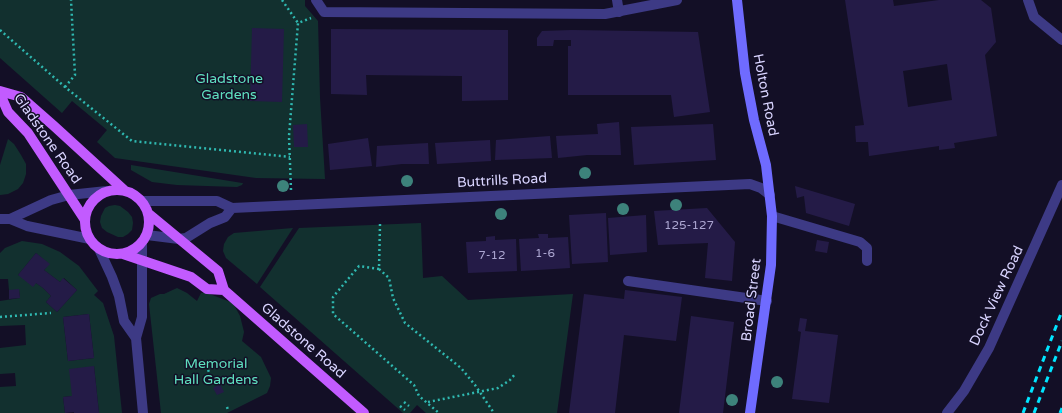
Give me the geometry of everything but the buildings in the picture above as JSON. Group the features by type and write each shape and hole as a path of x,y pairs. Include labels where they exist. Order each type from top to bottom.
{"main road":[{"name":"Holton Road","path":"737,0 745,73 754,120 766,166 770,195"},
{"name":"Gladstone Road","path":"0,93 21,97 124,190"},
{"name":"Gladstone Road","path":"0,93 8,112 28,133 85,220"},
{"path":"118,189 128,191 138,196 145,204 149,214 150,225 142,244 133,251 112,255 99,249 90,239 85,225 86,214 90,204 97,196 107,191 118,189"},
{"name":"Broad Street","path":"751,412 771,264 772,216 770,195"},
{"path":"123,254 192,277 207,289 224,290 218,271 149,214"},
{"name":"Gladstone Road","path":"224,290 364,413"}],"street":[{"path":"316,0 324,12 605,14 677,0"},
{"path":"617,0 619,12"},
{"path":"1028,0 1034,17 1062,40"},
{"name":"Buttrills Road","path":"142,201 217,201 232,208 737,184 750,184 761,188 770,195"},
{"name":"Dock View Road","path":"947,413 964,391 989,348 1062,185"},
{"path":"5,219 51,200 69,195 107,191"},
{"path":"147,235 179,239 186,238 210,223 225,217 232,208"},
{"path":"772,216 860,242 867,248 867,261"},
{"path":"5,219 27,226 90,239"},
{"path":"142,244 142,317 136,338 143,413"},
{"path":"99,249 119,296 124,321 136,338"},
{"path":"628,281 766,301"}],"path":[{"path":"65,87 75,75 71,0"},
{"path":"282,0 298,23 289,136 292,205"},
{"path":"298,23 324,12"},
{"path":"0,30 65,87 132,141 290,157"},
{"path":"379,269 380,224"},
{"path":"439,413 420,396 414,385 333,314 333,297 359,266 379,269 389,278 393,298 405,323 461,368 494,413"},
{"path":"0,317 51,313"},
{"path":"427,402 498,388 510,380 516,373"},
{"path":"404,402 409,406"},
{"path":"400,406 405,410"}],"green space":[{"name":"Gladstone Gardens","path":"0,0 305,0 305,6 318,21 320,98 325,179 256,178 115,158 97,142 107,130 72,101 62,113 0,58"},
{"path":"8,139 14,144 26,164 26,174 23,183 18,189 8,194 0,195 0,165"},
{"path":"131,165 243,183 237,187 177,185 152,182 131,170"},
{"path":"115,205 120,206 132,217 132,230 123,237 118,237 107,232 102,228 100,222 105,208"},
{"path":"421,223 423,278 442,276 468,300 573,294 557,413 426,413 417,405 410,413 403,413 260,287 299,228"},
{"path":"293,228 257,284 226,258 223,251 224,244 228,237 234,233"},
{"path":"22,241 42,244 60,252 79,266 98,291 94,295 103,303 114,336 122,413 99,413 94,366 72,396 63,397 65,413 0,413 0,387 16,386 15,373 0,374 0,348 26,345 25,325 0,326 0,301 20,298 19,290 9,290 8,279 0,279 0,253 5,248","holes":["36,253 49,264 44,270 60,282 64,278 77,290 57,312 46,302 51,296 43,288 36,283 18,275","89,314 94,358 68,361 63,317"]},
{"name":"Memorial Hall Gardens","path":"177,288 187,293 197,301 201,293 207,293 233,303 240,316 244,332 242,341 261,357 271,378 267,393 227,413 161,413 149,304 151,298"}],"railway":[{"path":"1023,413 1062,311"},
{"path":"1034,413 1062,341"},
{"path":"1060,413 1062,408"}]}
